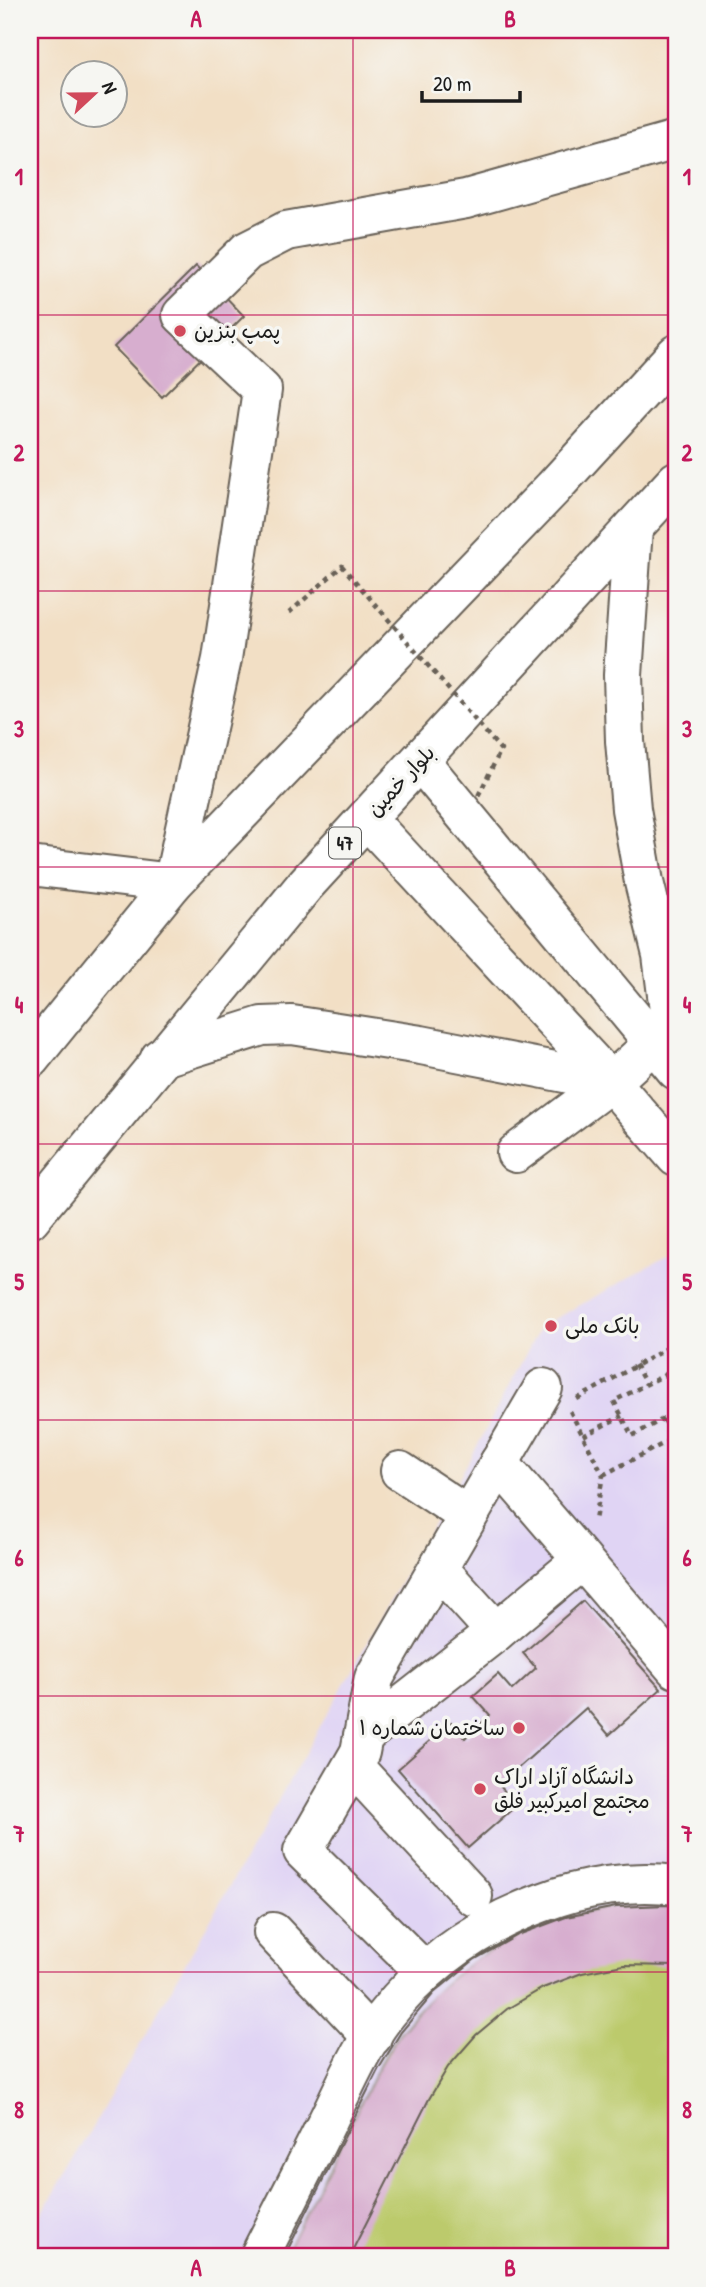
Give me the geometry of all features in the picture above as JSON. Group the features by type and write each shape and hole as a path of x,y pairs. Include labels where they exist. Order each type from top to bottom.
{"main road":[{"path":"173,883 222,659 262,390 182,315 247,251 286,231 466,199 676,140"},
{"path":"30,1059 173,883 553,488 676,354"},
{"name":"بلوار خمین","path":"30,1219 306,884 676,481"},
{"path":"633,528 623,675 625,741 631,809 644,882 662,955 669,1011 666,1056"},
{"path":"421,761 666,1056"},
{"path":"367,819 676,1157"},
{"path":"30,866 173,883"},
{"path":"160,1058 262,1026 292,1025 421,1045 611,1083"},
{"path":"516,1153 611,1083 666,1056"},
{"path":"414,1961 303,1851 358,1751 374,1678 499,1463 557,1403"},
{"path":"499,1463 676,1669"},
{"path":"400,1471 468,1516"},
{"path":"358,1751 582,1560"},
{"path":"438,1568 496,1632"},
{"path":"358,1751 473,1896"},
{"path":"259,2257 358,2060 383,2018 419,1977 461,1942 509,1915 559,1896 614,1885 676,1885"},
{"path":"272,1932 372,2037"}],"path":[{"path":"289,612 342,566 501,750 477,798"},
{"path":"586,1511 595,1521 603,1475 583,1436 557,1403 676,1343"},
{"path":"635,1365 646,1384"},
{"path":"676,1369 614,1401 632,1436 676,1412"},
{"path":"583,1436 621,1416"},
{"path":"603,1475 675,1438 664,1419"}],"shaded area":[{"name":"دانشگاه آزاد اراک مجتمع امیرکبیر فلق","path":"676,1252 676,2257 30,2257 30,2233 330,1709 480,1441 540,1327"}],"green space":[{"path":"667,1905 676,1907 676,2257 284,2257 382,2062 402,2030 436,1993 475,1960 542,1925 591,1911"}],"building":[{"name":"پمپ بنزین","path":"196,266 244,316 162,397 114,347"},
{"name":"ساختمان شماره ۱","path":"583,1601 661,1689 609,1735 586,1708 499,1785 517,1805 468,1848 398,1769 451,1722 465,1738 490,1715 473,1696 498,1674 512,1690 536,1668 523,1653"},
{"path":"616,1907 676,1907 676,1966 623,1965 582,1973 543,1988 507,2009 476,2035 448,2067 349,2257 284,2257 378,2070 401,2032 434,1993 474,1960 518,1935 566,1917"}],"place":[{"name":"پمپ بنزین","path":"180,331"},
{"name":"بانک ملی","path":"551,1326"},
{"name":"ساختمان شماره ۱","path":"519,1728"},
{"name":"دانشگاه آزاد اراک مجتمع امیرکبیر فلق","path":"480,1789"}]}
